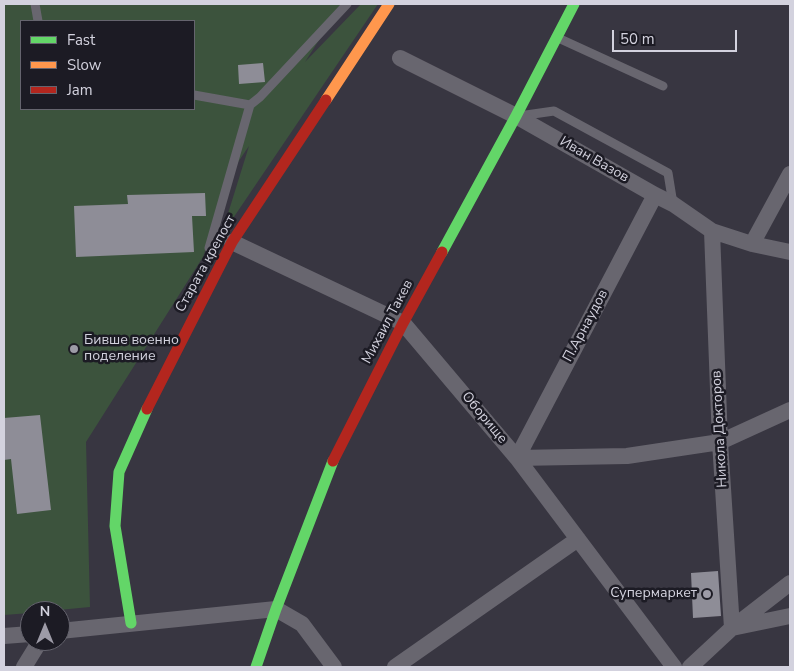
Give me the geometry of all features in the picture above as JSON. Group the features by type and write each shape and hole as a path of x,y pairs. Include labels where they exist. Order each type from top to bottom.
{"main road":[{"name":"Старата крепост","path":"131,623 115,526 119,472 143,417 232,242 390,4"},
{"name":"Михаил Такев","path":"256,667 276,608 334,458 403,323 516,116 574,4"}],"street":[{"name":"Иван Вазов","path":"400,58 516,116 673,204 712,231 752,244 790,252"},
{"path":"752,244 790,174"},
{"name":"П.Арнаудов","path":"517,458 655,195"},
{"name":"Никола Докторов","path":"712,231 720,442 732,628"},
{"name":"Оборище","path":"232,242 403,323 517,458 674,667"},
{"path":"517,458 627,456 720,442 790,410"},
{"path":"395,667 578,539"},
{"path":"690,667 732,628 790,583"},
{"path":"70,629 276,608 302,624 334,667"},
{"path":"732,628 790,616"},
{"path":"4,636 20,635"},
{"path":"28,666 35,651"}],"lane":[{"path":"35,4 38,20"},
{"path":"209,248 250,105 260,97 347,4"},
{"path":"556,37 663,86"},
{"path":"195,95 250,105"},
{"path":"516,116 554,111 668,173 673,204"}],"green space":[{"name":"Бивше военно поделение","path":"4,4 342,4 305,62 361,4 378,4 221,236 249,146 234,168 203,257 86,442 90,607 70,609 70,601 20,601 20,614 4,615"}],"building":[{"path":"263,63 265,82 239,84 238,65"},
{"path":"205,193 206,216 192,216 194,252 76,257 74,206 128,204 127,195"},
{"path":"40,415 51,510 17,514 11,459 4,460 4,418"},
{"name":"Супермаркет","path":"718,571 721,616 693,618 691,573"}],"traffic: fast":[{"path":"442,252 574,4"},
{"path":"131,623 115,526 119,472 147,409"},
{"path":"256,667 276,609 333,461"}],"traffic: slow":[{"path":"326,100 389,4"}],"traffic: jam":[{"path":"147,409 232,242 326,100"},
{"path":"333,461 403,323 442,252"}],"place":[{"name":"Бивше военно поделение","path":"74,349"},
{"name":"Супермаркет","path":"707,594"}]}
